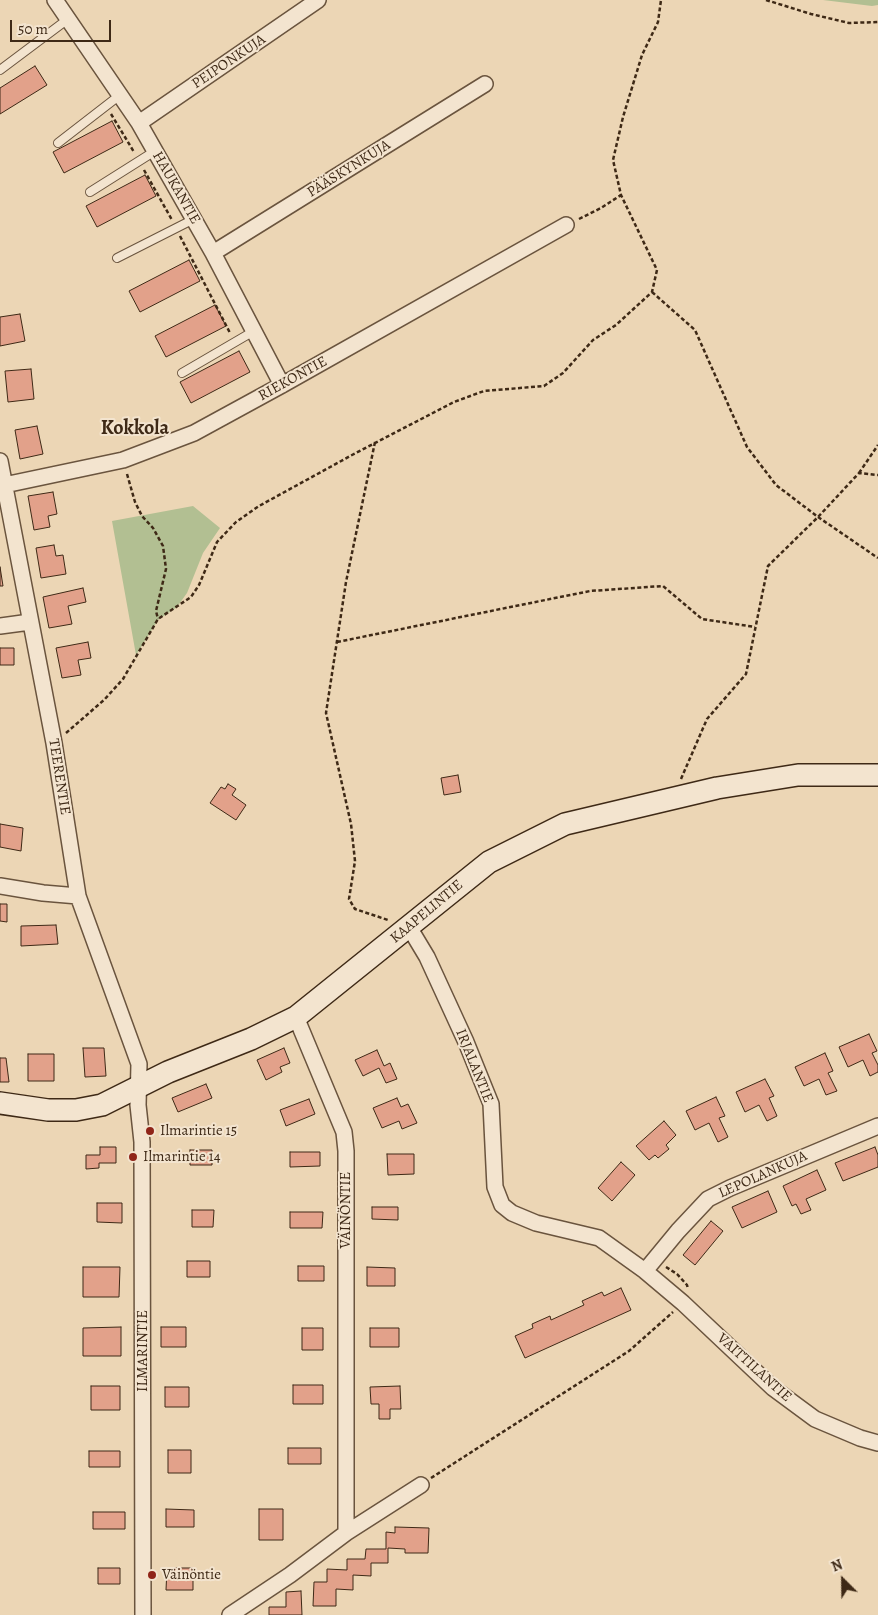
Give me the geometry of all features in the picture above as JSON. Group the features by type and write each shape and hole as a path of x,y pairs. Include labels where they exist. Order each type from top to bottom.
{"street":[{"name":"HAUKANTIE","path":"56,0 139,123 213,253 282,385"},
{"name":"PEIPONKUJA","path":"139,123 318,0"},
{"name":"PÄÄSKYNKUJA","path":"213,253 486,84"},
{"name":"RIEKONTIE","path":"2,486 123,460 194,433 566,225"},
{"name":"TEERENTIE","path":"0,461 2,486 54,743 78,896 139,1064 138,1087"},
{"path":"0,626 30,622"},
{"name":"KAAPELINTIE","path":"0,1103 48,1110 76,1110 102,1105 168,1072 251,1039 296,1017 489,862 565,824 718,788 798,775 878,776"},
{"path":"0,886 42,893 78,896"},
{"name":"IRJALANTIE","path":"409,928 427,957 466,1042 491,1104 495,1187 502,1205 512,1213 536,1223 599,1238 649,1266"},
{"name":"VÄINÖNTIE","path":"296,1017 344,1132 346,1151 346,1533"},
{"name":"ILMARINTIE","path":"138,1087 142,1142 143,1615"},
{"name":"LEPOLANKUJA","path":"649,1266 696,1211 708,1200 730,1188 878,1126"},
{"name":"VAITTILANTIE","path":"649,1266 683,1303 773,1388 815,1419 860,1438 878,1443"},
{"path":"230,1615 290,1575 346,1533 422,1485"}],"lane":[{"path":"0,70 68,19"},
{"path":"58,143 120,95"},
{"path":"90,192 155,151"},
{"path":"117,258 194,219"},
{"path":"182,373 254,331"}],"path":[{"path":"54,743 104,700 123,679 158,620 191,596 199,585 217,542 236,522 259,506 375,442 454,402 484,391 544,386 563,374 593,340 616,325 652,292 658,270 621,195 613,160 623,117 642,55 658,22 661,0"},
{"path":"766,0 810,14 849,23 878,22"},
{"path":"566,225 601,208 621,195"},
{"path":"652,292 695,330 747,446 776,485 818,517 878,558"},
{"path":"375,442 346,582 326,713 351,824 355,861 349,899 356,909 409,928"},
{"path":"672,799 706,719 746,674 768,566 859,473 878,445"},
{"path":"123,460 135,502 142,516 153,528 163,546 166,569 156,611 158,620"},
{"path":"859,473 878,475"},
{"path":"336,642 590,592 663,586 702,619 755,627"},
{"path":"422,1485 629,1351 690,1296 687,1285 677,1274 649,1266"}],"green space":[{"path":"823,0 878,0 878,5 872,6"},
{"path":"193,506 220,528 203,553 187,593 177,607 158,620 136,655 112,521"}],"building":[{"path":"35,66 47,85 0,114 0,88"},
{"path":"112,121 123,142 64,173 53,152"},
{"path":"145,175 156,196 97,227 86,206"},
{"path":"189,260 200,281 140,312 129,291"},
{"path":"215,305 226,326 166,357 155,336"},
{"path":"20,314 25,341 0,346 0,317"},
{"path":"239,351 250,372 191,403 180,382"},
{"path":"31,369 34,399 8,402 5,371"},
{"path":"37,426 43,454 20,459 15,430"},
{"path":"53,492 57,514 48,516 50,527 34,530 28,496"},
{"path":"54,545 56,556 63,555 66,574 41,578 36,548"},
{"path":"0,567 3,586 0,586"},
{"path":"83,588 86,602 68,606 72,624 49,628 43,597"},
{"path":"88,642 91,658 78,660 81,675 62,678 56,648"},
{"path":"0,648 14,648 14,665 0,665"},
{"path":"458,775 461,792 444,795 441,778"},
{"path":"228,784 236,789 232,795 246,805 236,820 210,803 221,787 225,789"},
{"path":"0,824 23,828 21,851 0,847"},
{"path":"0,904 7,904 7,922 0,921"},
{"path":"56,925 58,944 21,946 21,926"},
{"path":"869,1034 877,1051 872,1053 878,1065 878,1072 870,1076 863,1060 848,1067 839,1047"},
{"path":"83,1048 104,1048 106,1076 85,1077"},
{"path":"284,1048 290,1063 280,1067 282,1072 266,1080 257,1060"},
{"path":"377,1050 384,1066 390,1063 397,1079 386,1083 379,1068 363,1076 355,1060"},
{"path":"825,1053 833,1071 828,1073 837,1091 826,1095 819,1079 804,1086 795,1067"},
{"path":"28,1054 54,1054 54,1081 28,1081"},
{"path":"0,1058 6,1058 9,1082 0,1082"},
{"path":"765,1079 774,1096 769,1098 777,1116 767,1121 759,1105 745,1112 736,1092"},
{"path":"206,1084 212,1098 178,1112 172,1098"},
{"path":"716,1097 725,1116 719,1118 728,1137 718,1142 709,1123 695,1130 686,1111"},
{"path":"397,1098 401,1107 408,1104 417,1123 402,1129 399,1121 382,1128 373,1108"},
{"path":"309,1099 315,1114 286,1126 280,1110"},
{"path":"664,1121 676,1135 666,1145 669,1149 658,1158 655,1155 649,1160 636,1146"},
{"path":"100,1147 116,1147 116,1163 99,1163 99,1168 86,1169 86,1155 100,1155"},
{"path":"875,1147 878,1155 878,1167 843,1181 835,1163"},
{"path":"190,1150 212,1150 212,1165 190,1165"},
{"path":"290,1152 320,1152 320,1166 290,1167"},
{"path":"387,1154 414,1154 414,1174 388,1175"},
{"path":"621,1162 635,1175 612,1201 598,1188"},
{"path":"817,1170 826,1190 806,1199 811,1210 801,1214 796,1204 792,1206 783,1186"},
{"path":"768,1191 777,1212 742,1228 732,1207"},
{"path":"97,1203 122,1203 122,1223 97,1222"},
{"path":"372,1207 398,1207 398,1220 372,1219"},
{"path":"192,1210 214,1210 213,1227 192,1227"},
{"path":"290,1212 323,1212 322,1228 290,1228"},
{"path":"711,1221 723,1231 695,1265 683,1255"},
{"path":"187,1261 210,1261 210,1277 187,1277"},
{"path":"298,1266 324,1266 324,1281 298,1281"},
{"path":"83,1267 120,1267 119,1297 83,1297"},
{"path":"367,1267 395,1268 395,1286 367,1286"},
{"path":"621,1288 631,1310 525,1358 515,1336 533,1328 532,1324 550,1316 551,1320 584,1305 582,1301 602,1292 604,1296"},
{"path":"121,1327 121,1356 83,1356 83,1328"},
{"path":"161,1327 186,1327 186,1347 161,1347"},
{"path":"302,1328 323,1328 323,1350 302,1350"},
{"path":"370,1328 399,1328 399,1347 370,1347"},
{"path":"293,1385 323,1385 323,1404 293,1404"},
{"path":"91,1386 120,1386 120,1410 91,1410"},
{"path":"400,1386 401,1409 390,1409 390,1419 379,1419 379,1404 371,1404 370,1387"},
{"path":"165,1387 189,1387 189,1407 165,1407"},
{"path":"288,1448 321,1448 321,1464 288,1464"},
{"path":"168,1450 191,1450 191,1473 168,1473"},
{"path":"89,1451 120,1451 120,1467 89,1467"},
{"path":"166,1509 194,1510 194,1527 166,1527"},
{"path":"259,1509 283,1509 283,1540 259,1540"},
{"path":"93,1512 125,1512 125,1529 93,1529"},
{"path":"395,1527 429,1528 428,1553 405,1553 405,1549 388,1548 388,1563 371,1563 371,1576 353,1575 353,1590 336,1589 336,1606 313,1606 314,1582 327,1582 327,1569 347,1570 347,1559 365,1559 366,1549 386,1549 386,1532 395,1533"},
{"path":"98,1568 120,1568 120,1584 98,1584"},
{"path":"167,1568 193,1568 193,1590 166,1590"},
{"path":"301,1591 302,1615 269,1615 269,1607 286,1607 286,1592"}],"place":[{"name":"Ilmarintie 15","path":"150,1131"},
{"name":"Ilmarintie 14","path":"133,1157"},
{"name":"Väinöntie","path":"152,1575"}],"district":[{"name":"Kokkola","path":"135,429"}]}
